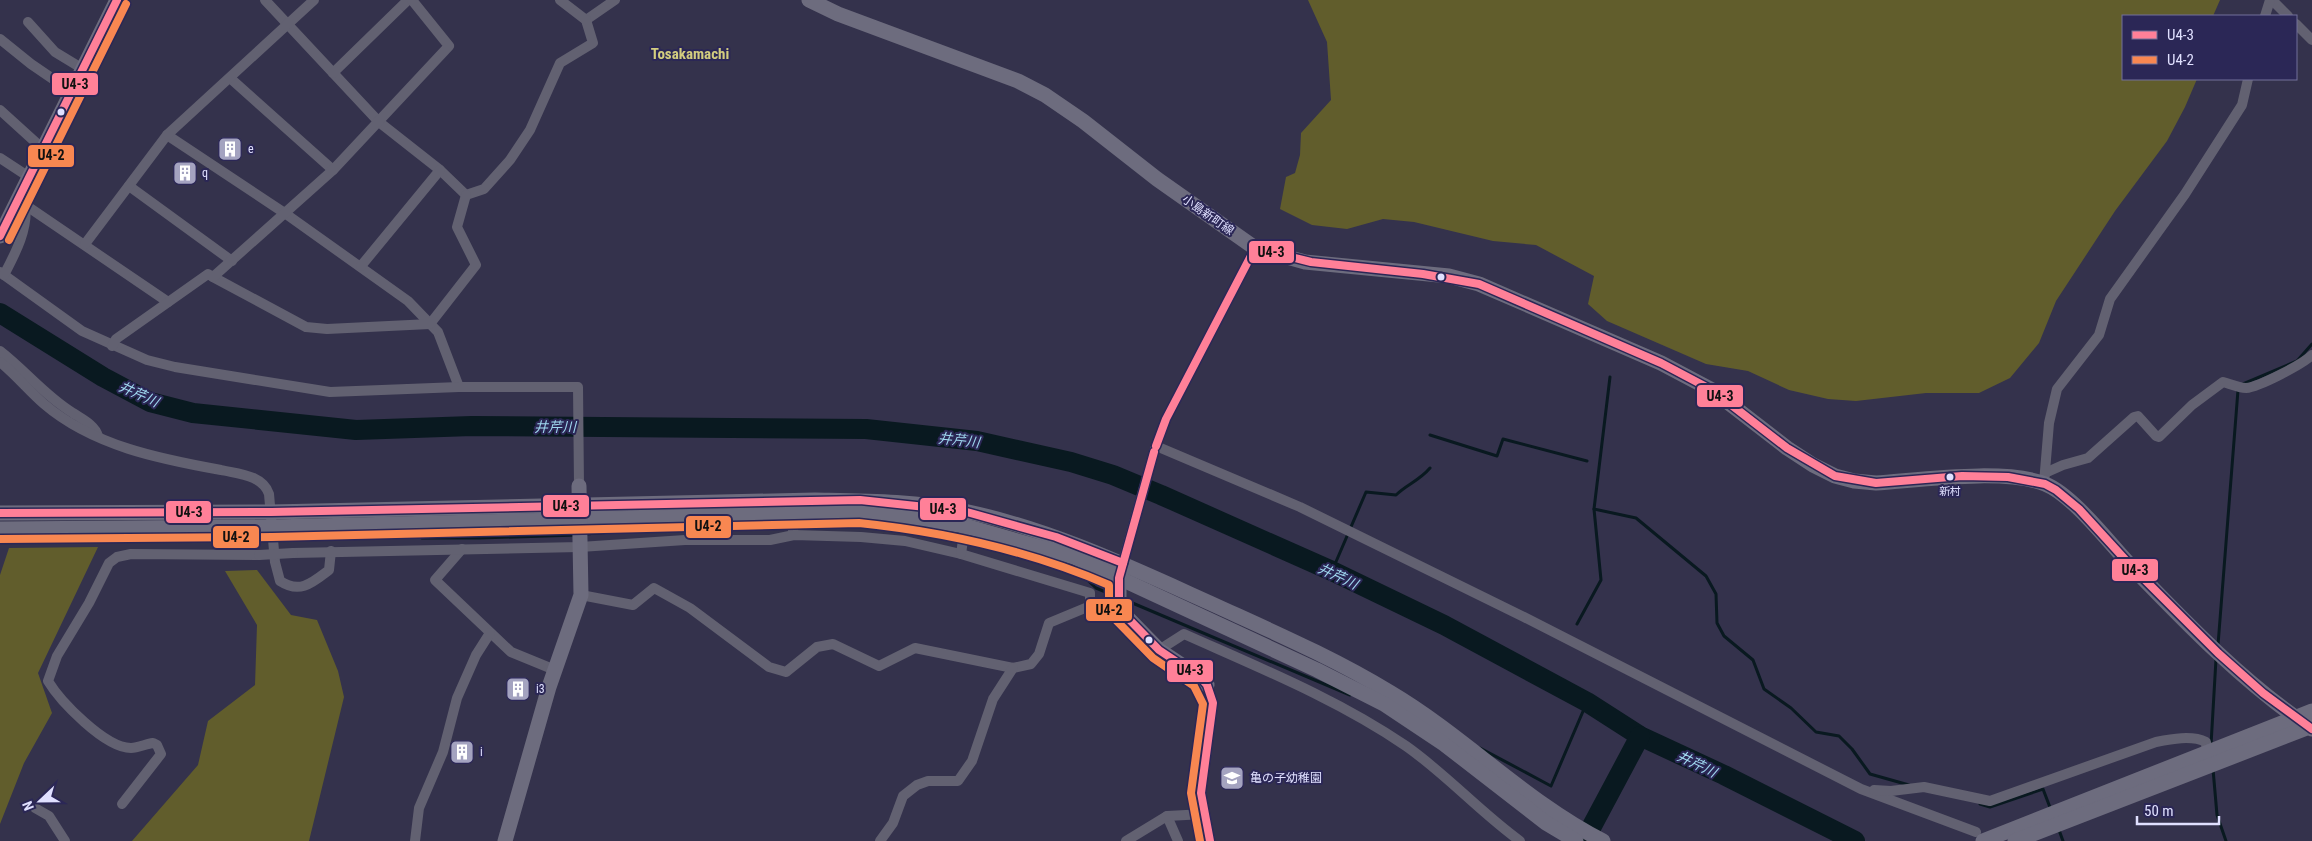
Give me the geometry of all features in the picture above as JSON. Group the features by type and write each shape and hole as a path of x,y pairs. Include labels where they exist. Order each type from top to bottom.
{"street":[{"path":"0,234 21,202 29,178 117,0"},
{"path":"265,0 379,122 440,170 466,195"},
{"path":"85,244 167,136 314,0"},
{"path":"213,276 286,214 333,170 449,46 410,0 332,73"},
{"path":"466,195 484,189 510,160 530,130 560,63 593,43 586,20 560,0"},
{"path":"586,20 615,0"},
{"name":"小島新町線","path":"809,0 838,14 1018,81 1045,95 1083,121 1157,179 1255,248 1305,262 1449,276 1479,284 1661,363 1712,390 1788,448 1835,476 1854,481 1876,483 2020,476 2044,478 2067,499 2209,644 2277,704 2311,727"},
{"path":"2265,15 2271,0 2287,15"},
{"path":"28,22 55,52 83,69"},
{"path":"2297,25 2312,40"},
{"path":"0,39 31,64 72,92"},
{"path":"230,78 333,170"},
{"path":"2044,478 2049,424 2057,389 2099,335 2110,299 2185,194 2242,105 2248,80"},
{"path":"0,110 43,149"},
{"path":"167,136 362,266 408,301 438,332 459,387"},
{"path":"0,158 29,178"},
{"path":"362,266 440,170"},
{"path":"129,186 232,261"},
{"path":"112,346 116,339 208,274 306,327 327,329 430,324 476,265 457,227 466,195"},
{"path":"21,202 168,302"},
{"path":"21,202 26,222 14,254 2,273 82,331 147,360 175,367 330,392 459,387 578,387 581,595 555,670 505,841"},
{"path":"1119,609 1121,570 1155,449 1166,418 1255,248"},
{"path":"0,351 23,368 48,396 90,424 97,431 98,437"},
{"path":"2044,478 2063,464 2088,458 2134,417 2138,416 2156,436 2160,436 2192,406 2224,382 2246,388 2298,366 2312,355"},
{"path":"0,362 45,405 98,437 156,459 257,479 266,486 280,580 289,587 304,588 329,570 331,551"},
{"path":"1155,449 1318,516 1524,617 1861,789 1983,837 2207,759 2311,727"},
{"path":"580,518 815,500 913,505 963,511 1056,537 1384,704 1549,817 1576,841"},
{"path":"0,513 271,520"},
{"path":"790,514 794,535"},
{"path":"0,529 271,520 858,514 914,518 964,526 1121,570"},
{"path":"961,554 964,526"},
{"path":"122,804 161,754 157,745 153,742 131,748 103,737 55,693 48,681 57,656 89,603 109,563 117,557 131,554 259,555 331,551 580,547 685,540 770,540 794,535 905,541 961,554 1090,592 1090,606"},
{"path":"462,549 435,580 511,652 555,670"},
{"path":"581,595 634,605 654,588 690,608 769,667 786,672 818,647 833,644 879,666 915,648 1013,668 1032,664 1039,654 1049,623 1090,606 1119,609 1159,650 1201,678 1207,685 1212,703 1201,793 1210,841"},
{"path":"415,841 419,808 443,752 457,698 476,655 490,633"},
{"path":"1159,650 1184,634 1299,685 1377,728 1408,748 1501,828 1520,841"},
{"path":"880,841 894,823 904,796 917,785 928,781 958,781 972,761 993,698 1013,668"},
{"path":"2015,841 2207,759 2294,716 2312,710"},
{"path":"1861,789 1891,791 1924,787 1990,801 2156,742 2172,739 2201,739 2206,742 2207,759"},
{"path":"35,808 49,816 65,841"},
{"path":"1126,841 1167,816 1205,814"},
{"path":"1167,816 1178,841"},
{"path":"1549,817 1602,840"}],"shaded area":[{"path":"1308,0 2220,0 2213,15 2122,15 2122,80 2197,80 2167,141 2115,211 2056,301 2039,343 2010,378 1979,393 1926,393 1856,401 1828,399 1789,390 1748,371 1706,364 1607,321 1588,304 1594,276 1536,245 1493,241 1414,222 1383,219 1347,229 1312,225 1280,209 1286,177 1295,173 1300,155 1301,133 1331,100 1327,42"},
{"path":"98,547 38,673 52,713 24,763 0,824 0,575 9,548"},
{"path":"257,570 291,615 317,620 338,671 344,697 309,841 132,841 198,765 208,721 255,685 257,625 225,571"}],"waterway":[{"name":"井芹川","path":"0,313 103,377 150,402 193,413 356,430 472,426 866,429 977,441 1071,462 1113,475 1161,495 1332,571 1444,625 1587,702 1640,736 1724,775 1855,841"},
{"path":"2243,384 2297,361 2312,344"},
{"path":"1610,377 1594,509 1636,518 1706,576 1716,594 1717,623 1724,636 1753,660 1764,689 1791,708 1816,732 1839,736 1852,749 1870,774 1909,785"},
{"path":"2218,645 2238,390"},
{"path":"1430,435 1497,456 1503,439 1587,461"},
{"path":"1332,571 1366,492 1396,495 1430,468"},
{"path":"1577,624 1601,580 1594,509"},
{"path":"840,520 933,531 997,546 1082,575 1096,588 1115,596"},
{"path":"585,534 734,523"},
{"path":"422,538 577,535"},
{"path":"1123,599 1350,695"},
{"path":"2211,745 2216,659"},
{"path":"1480,748 1551,786 1587,702"},
{"path":"1584,841 1640,736"},
{"path":"2213,769 2217,815 2226,841"},
{"path":"1980,804 1990,807 2043,789 2051,810"},
{"path":"2059,830 2063,841"}],"transit line":[{"name":"U4-3","path":"0,236 117,0"},
{"name":"U4-2","path":"9,240 126,4"},
{"name":"U4-3","path":"1156,446 1166,419 1255,248 1311,262 1423,274 1479,284 1661,363 1712,390 1787,448 1835,476 1876,483 1962,476 2008,477 2045,484 2056,490 2079,509 2132,567 2218,653 2263,693 2312,729"},
{"name":"U4-3","path":"1154,452 1119,578 1119,609 1159,650 1201,678 1207,685 1213,703 1201,793 1210,841"},
{"name":"U4-3","path":"0,513 271,512 860,500 963,511 1056,537 1123,563"},
{"name":"U4-2","path":"0,539 272,537 859,523 955,537 986,544 1048,562 1109,585 1109,610 1111,615 1153,658 1194,686 1203,704 1191,793 1200,841"}],"place":[{"name":"e","path":"230,149"},
{"name":"q","path":"185,173"},
{"name":"新村","path":"1950,477"},
{"name":"i3","path":"518,689"},
{"name":"i","path":"462,752"},
{"name":"亀の子幼稚園","path":"1232,778"}],"district":[{"name":"Tosakamachi","path":"690,54"}]}
